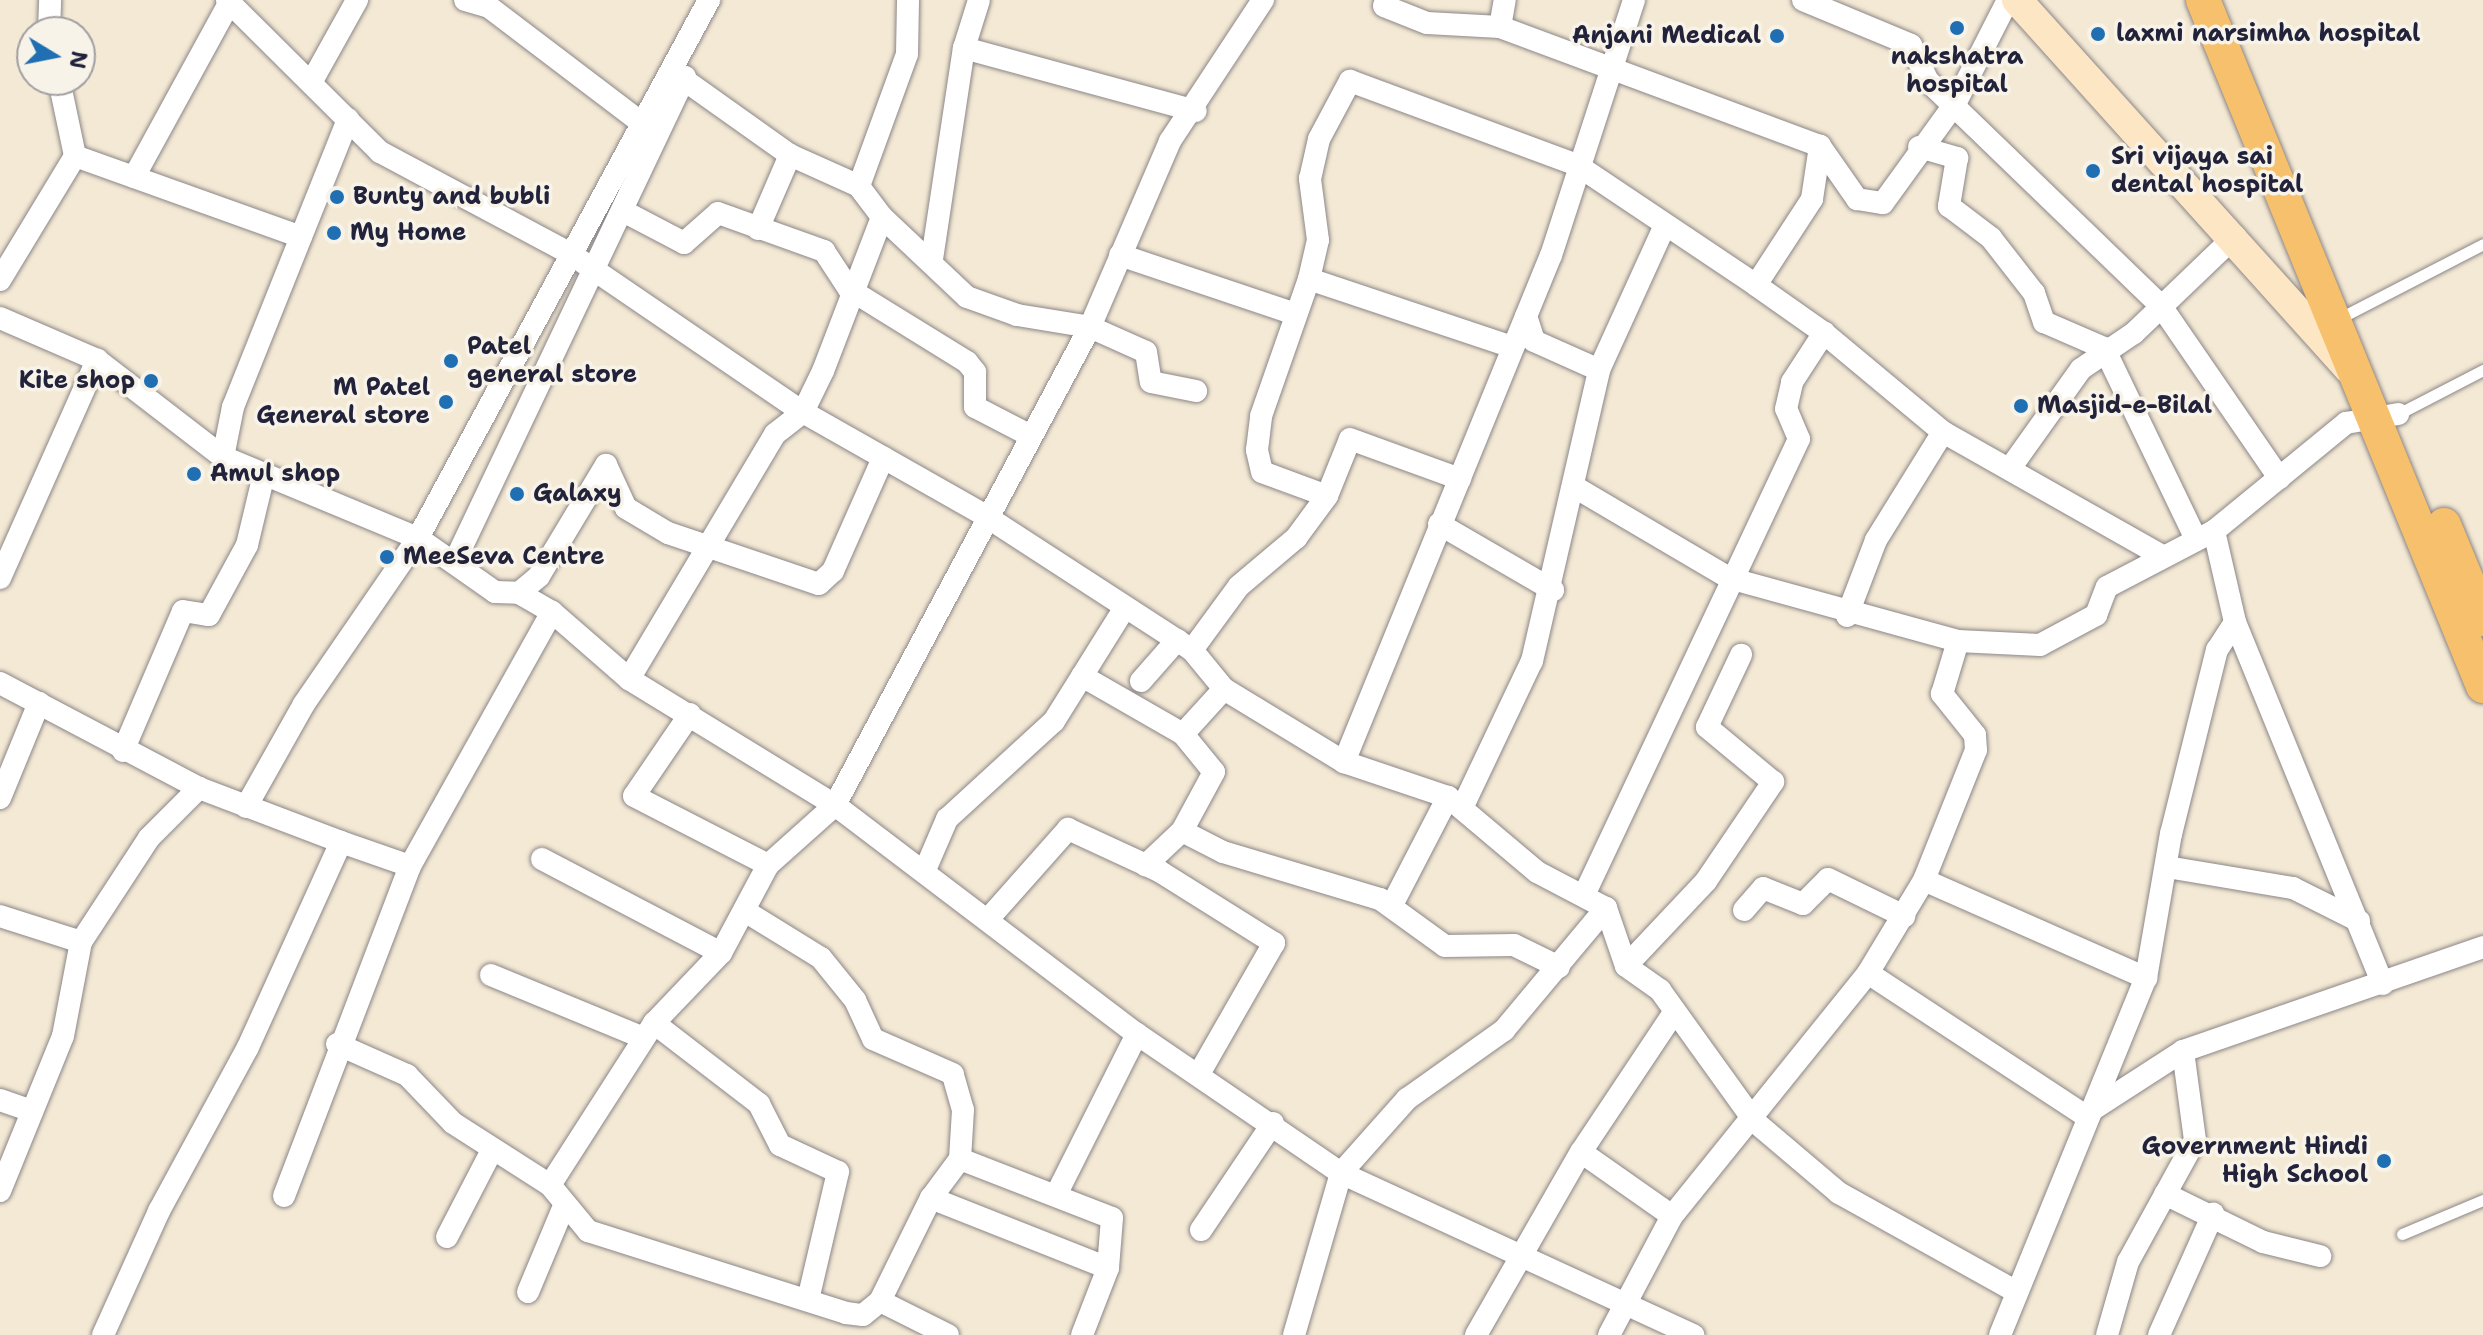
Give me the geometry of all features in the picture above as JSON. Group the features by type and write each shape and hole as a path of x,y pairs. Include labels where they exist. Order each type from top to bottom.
{"main road":[{"path":"2017,0 2235,236 2387,416 2483,686"},
{"path":"2203,0 2345,315 2387,416 2483,619"},
{"path":"2227,0 2345,315 2360,382"}],"street":[{"path":"312,81 357,0"},
{"path":"465,0 489,7 643,124"},
{"path":"455,561 623,211 708,0"},
{"path":"246,807 304,704 418,538 643,124 676,80 722,0"},
{"path":"859,186 907,54 908,0"},
{"path":"932,259 964,48 979,0"},
{"path":"550,1185 649,1030 721,953 748,913 768,865 835,805 984,515 1090,327 1170,141 1196,111 1263,0"},
{"path":"1386,0 1384,6 1427,23 1500,27 1820,146 1857,199 1883,203 1919,147 1956,102 2008,0"},
{"path":"1500,27 1505,0"},
{"path":"1344,762 1526,316 1634,0"},
{"path":"1803,0 1911,45 1927,80 1956,102 2068,222 2161,306 2279,478"},
{"path":"134,177 228,1 312,81 380,152 571,254 803,412 984,515 1124,609 1184,645 1224,689 1344,762 1455,802 1537,872 1585,893 1606,908 1626,966 1675,1011 1754,1121 1839,1193 2015,1291"},
{"path":"964,48 1196,111"},
{"path":"676,80 790,155 859,186 882,217 932,259 967,297 1017,315 1090,327 1146,352 1151,382 1196,391"},
{"path":"1327,496 1262,472 1257,450 1295,314 1309,279 1318,228 1310,179 1319,139 1350,81 1577,165 1824,333 1943,432 2011,467 2089,520 2160,555"},
{"path":"0,280 75,156 62,96"},
{"path":"223,457 233,407 348,119"},
{"path":"1756,285 1812,199 1820,146"},
{"path":"1919,147 1957,158 1949,206 1991,238 2034,293 2044,322 2104,348 2205,535 2235,622 2383,984"},
{"path":"758,229 790,155"},
{"path":"75,156 301,237"},
{"path":"623,211 684,243 710,214 824,251 849,289 967,362 975,372 969,398 975,407 1031,436"},
{"path":"629,679 775,434 803,412 849,289 882,217"},
{"path":"1392,905 1455,802 1532,661 1553,590 1599,370 1665,225"},
{"path":"2011,467 2104,348 2161,306 2235,236"},
{"path":"1120,255 1295,314"},
{"path":"1309,279 1512,347"},
{"path":"1526,316 1534,341 1599,370"},
{"path":"0,318 97,360 223,457 418,538 455,561 495,592 519,593 552,612 629,679 835,805 990,917 1137,1034 1200,1072 1341,1173 1519,1258 1694,1335"},
{"path":"1585,893 1729,578 1799,439 1786,409 1792,382 1824,333"},
{"path":"0,578 97,360"},
{"path":"1573,486 1729,578 1847,616 1958,641 2040,645 2096,615 2107,587 2160,555 2205,535 2346,423 2387,416"},
{"path":"1847,616 1876,540 1943,432"},
{"path":"1141,681 1184,645 1239,586 1296,538 1327,496 1350,439 1460,479"},
{"path":"519,593 539,576 606,465 626,508 689,545 707,544 819,584 833,571 883,458"},
{"path":"123,751 183,611 209,615 247,545 264,474"},
{"path":"1439,524 1553,590"},
{"path":"925,870 947,819 1054,721 1124,609"},
{"path":"284,1196 337,1044 410,866 552,612"},
{"path":"2000,1335 2084,1115 2146,978 2167,867 2217,650 2235,622"},
{"path":"1609,1335 1621,1304 1672,1216 1754,1121 1868,973 1924,880 1976,750 1975,735 1942,694 1958,641"},
{"path":"1626,966 1706,881 1773,782 1707,727 1741,655"},
{"path":"1082,676 1183,734 1215,778 1182,831 1146,865"},
{"path":"0,683 123,751 199,788 410,866"},
{"path":"1183,734 1224,689"},
{"path":"0,798 39,703"},
{"path":"690,714 634,796 768,865"},
{"path":"2,1182 63,1036 81,942 149,838 199,788"},
{"path":"990,917 1068,829 1146,865 1274,943 1200,1072"},
{"path":"1182,831 1223,852 1392,905 1445,946 1514,945 1559,967"},
{"path":"103,1335 159,1211 247,1049 341,842"},
{"path":"542,859 721,953"},
{"path":"2167,867 2293,888 2359,921"},
{"path":"1744,910 1763,888 1803,904 1828,879 1904,916"},
{"path":"1924,880 2146,978"},
{"path":"1294,1335 1341,1173 1407,1099 1504,1030 1606,908"},
{"path":"748,913 821,958 855,1000 873,1039 953,1074 963,1110 960,1159 931,1198 871,1308 851,1335"},
{"path":"0,916 81,942"},
{"path":"2084,1115 2183,1051 2483,947"},
{"path":"1868,973 2084,1115"},
{"path":"491,975 649,1030 759,1104 780,1145 838,1172 809,1296"},
{"path":"1476,1335 1581,1152 1675,1011"},
{"path":"1057,1193 1137,1034"},
{"path":"337,1044 407,1075 491,1152 550,1185 564,1206 588,1231 809,1296 871,1308 948,1335"},
{"path":"2107,1335 2128,1262 2195,1140 2183,1051"},
{"path":"0,1100 32,1111"},
{"path":"1201,1230 1273,1123"},
{"path":"447,1237 491,1152"},
{"path":"1581,1152 1672,1216"},
{"path":"960,1159 1057,1193 1112,1218 1108,1268 1082,1335"},
{"path":"2165,1194 2213,1214 2263,1242 2320,1256"},
{"path":"931,1198 1108,1268"},
{"path":"528,1292 564,1206"},
{"path":"2159,1335 2213,1214"}],"lane":[{"path":"2345,315 2483,244"},
{"path":"2387,416 2483,370"},
{"path":"2402,1234 2483,1200"}],"place":[{"name":"nakshatra hospital","path":"1957,28"},
{"name":"laxmi narsimha hospital","path":"2098,34"},
{"name":"Anjani Medical","path":"1777,36"},
{"name":"Sri vijaya sai dental hospital","path":"2093,171"},
{"name":"Bunty and bubli","path":"337,197"},
{"name":"My Home","path":"334,233"},
{"name":"Patel general store","path":"451,361"},
{"name":"Kite shop","path":"151,381"},
{"name":"M Patel General store","path":"446,402"},
{"name":"Masjid-e-Bilal","path":"2021,406"},
{"name":"Amul shop","path":"194,474"},
{"name":"Galaxy","path":"517,494"},
{"name":"MeeSeva Centre","path":"387,557"},
{"name":"Government Hindi High School","path":"2384,1161"}]}
